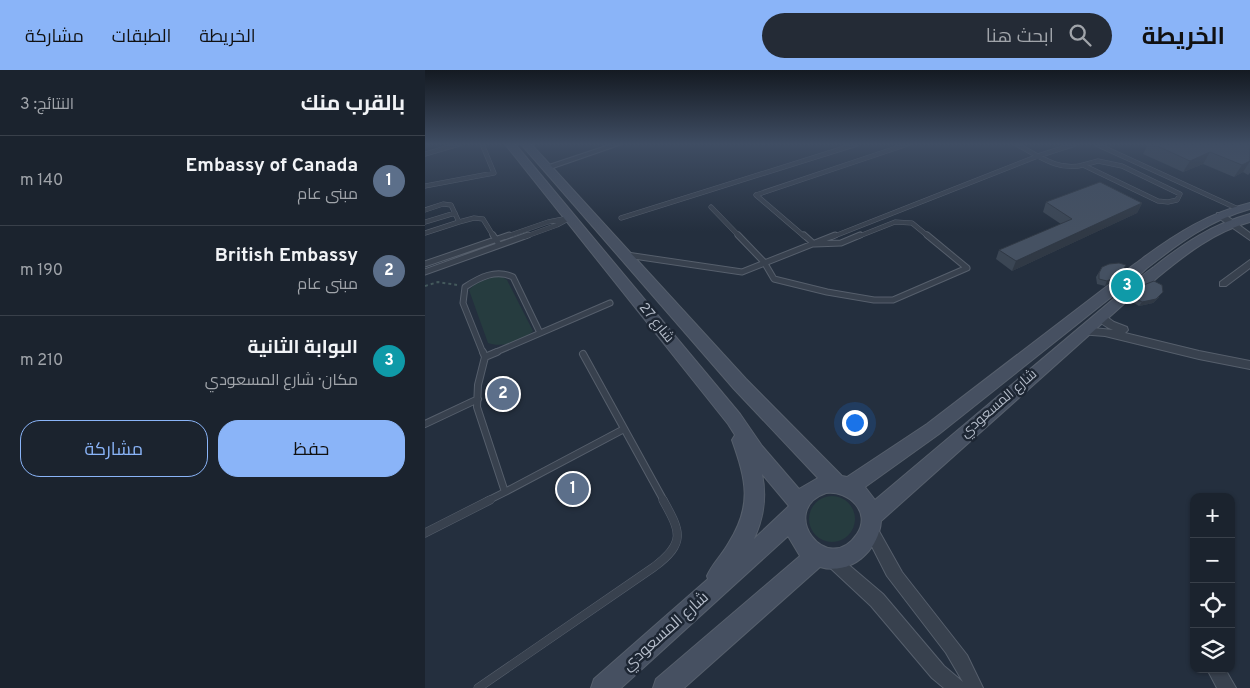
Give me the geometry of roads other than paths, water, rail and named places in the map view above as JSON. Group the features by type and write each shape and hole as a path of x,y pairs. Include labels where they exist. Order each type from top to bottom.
{"main road":[{"name":"شارع 27","path":"539,173 552,186 585,212 740,384 843,485"},
{"name":"شارع 27","path":"549,173 552,186 570,218 734,419 797,510"},
{"name":"شارع المسعودي","path":"871,522 1100,316 1127,286 1196,227 1220,214 1236,208 1250,206"},
{"path":"570,218 585,212"},
{"name":"شارع المسعودي","path":"843,485 933,429 1127,286 1197,240 1213,230 1250,218"},
{"path":"686,615 741,545 750,525 755,486 753,474 734,419"},
{"path":"826,484 843,485 860,494 867,504 871,522 865,541 856,551 843,557 823,556 807,548 799,539 795,527 797,510 806,495 815,488 826,484"},
{"name":"شارع المسعودي","path":"603,688 686,615 797,510"},
{"path":"665,688 823,556"}],"street":[{"path":"1220,214 1250,236"},
{"path":"1223,284 1250,263"},
{"path":"1100,316 1110,325 1119,329 1200,350 1213,356"},
{"path":"1083,331 1105,332 1250,365"},
{"path":"871,522 899,582 960,659 970,675 974,688"},
{"path":"823,556 877,600 938,672 957,688"},
{"path":"1218,673 1227,688"}],"lane":[{"path":"425,186 494,173"},
{"path":"621,218 765,173"},
{"path":"711,207 764,262 774,279 812,289 874,300 893,300 967,268 912,223 903,221 895,222 841,243 814,244 756,195 822,173"},
{"path":"623,255 742,272 995,173"},
{"path":"1099,173 1158,201 1168,202 1177,200 1180,194 1134,173"},
{"path":"1159,173 1236,208"},
{"path":"425,210 447,204 452,205 459,222"},
{"path":"425,222 455,213"},
{"path":"425,233 474,218 483,219 499,246"},
{"path":"425,264 548,222 570,218"},
{"path":"425,272 557,226 570,218"},
{"path":"505,492 477,407 478,385 485,357 463,303 465,287 491,274 507,273 513,277 540,333"},
{"path":"485,357 610,303"},
{"path":"478,688 654,567 676,548 679,532 676,523 583,354"},
{"path":"425,424 478,399"},
{"path":"425,533 624,429"}],"place":[{"name":"البوابة الثانية","path":"1127,286"},
{"name":"British Embassy","path":"503,394"},
{"name":"Embassy of Canada","path":"573,489"}]}
